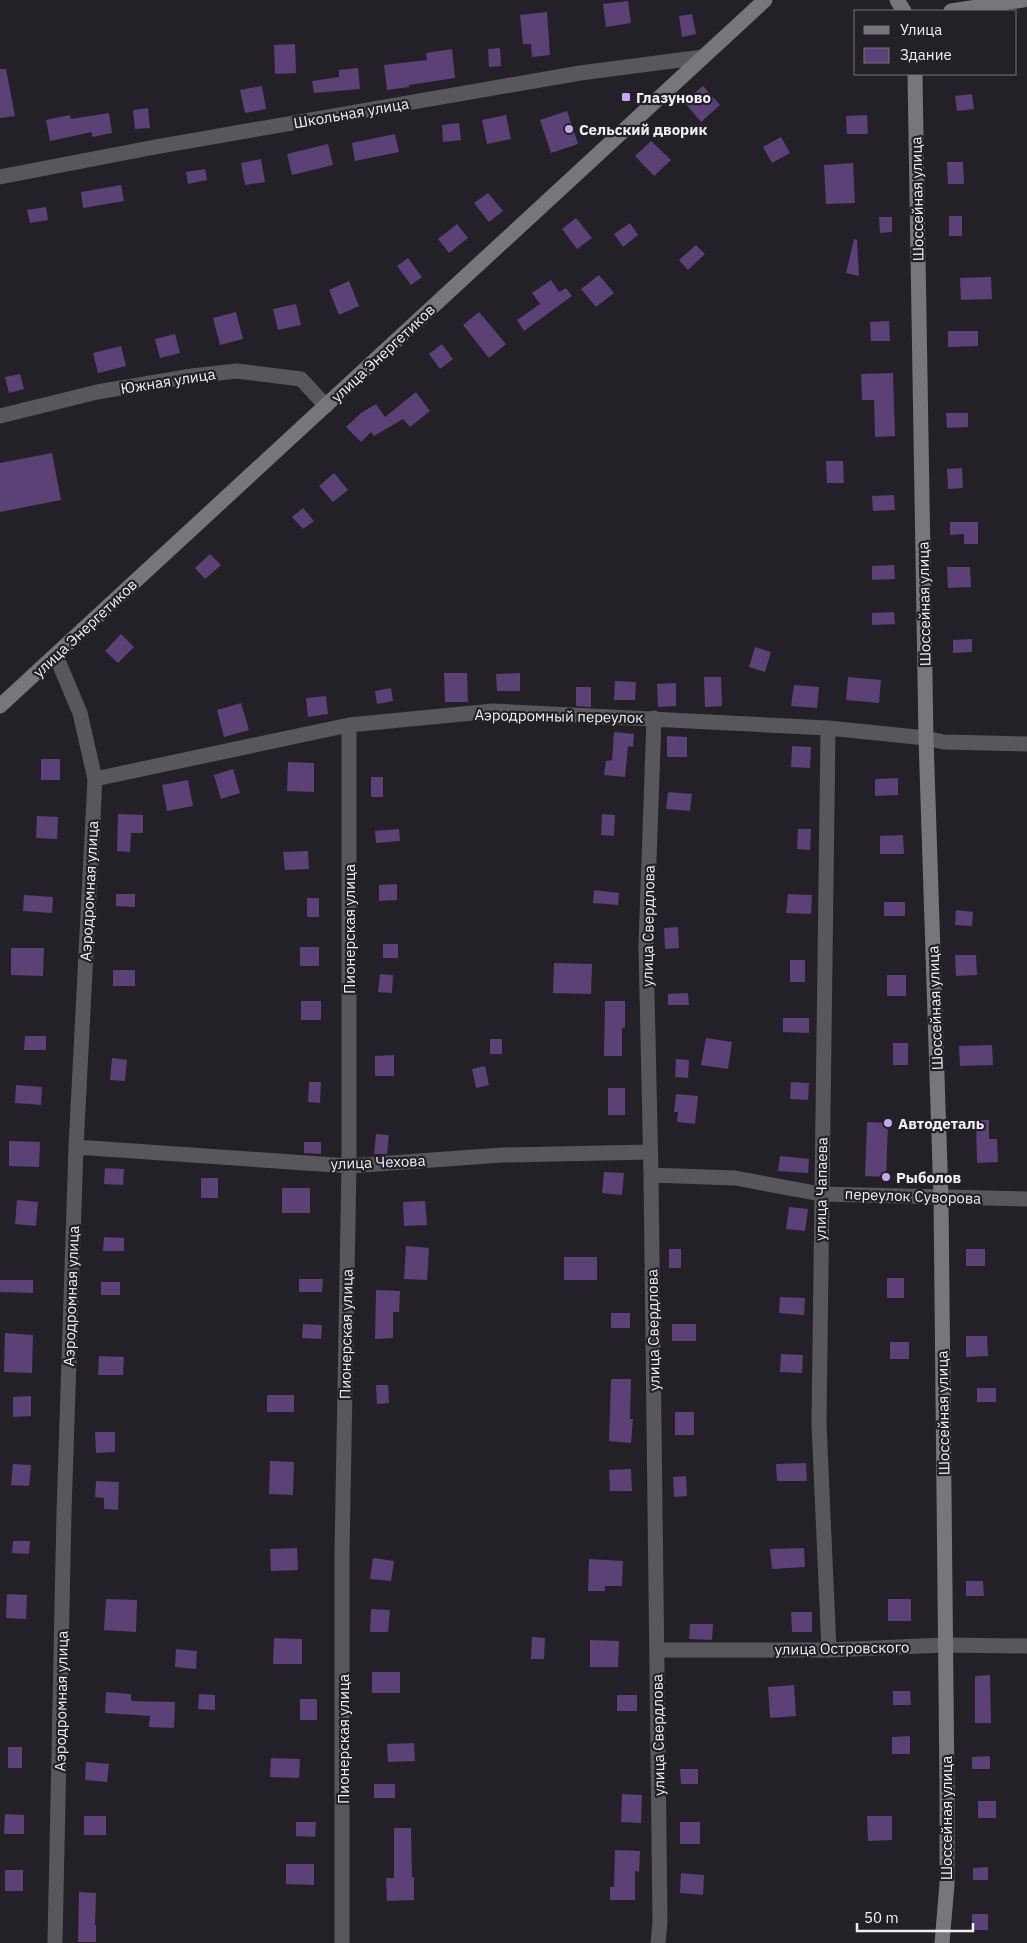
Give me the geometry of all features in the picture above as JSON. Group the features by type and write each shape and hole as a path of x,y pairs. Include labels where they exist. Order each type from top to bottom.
{"main road":[{"name":"улица Энергетиков","path":"0,706 765,0"},
{"path":"958,10 1024,0"},
{"name":"Шоссейная улица","path":"915,75 926,738 941,1198 947,1884 942,1943"}],"street":[{"name":"Школьная улица","path":"0,177 155,146 580,73 703,58"},
{"name":"Южная улица","path":"0,416 97,392 192,376 237,371 301,379 326,406"},
{"name":"Аэродромная улица","path":"55,1943 64,1512 76,1148 95,779 80,713 56,656"},
{"name":"Аэродромный переулок","path":"95,779 349,725 493,711 828,728 926,738 943,742 1027,744"},
{"name":"улица Свердлова","path":"654,718 646,945 657,1650 660,1911 658,1943"},
{"name":"Пионерская улица","path":"342,1943 342,1552 349,1166 349,725"},
{"name":"улица Чапаева","path":"828,728 819,1424 829,1650"},
{"name":"улица Чехова","path":"76,1148 349,1166 502,1155 650,1152"},
{"name":"переулок Суворова","path":"651,1175 735,1178 821,1194 1027,1199"},
{"name":"улица Островского","path":"657,1650 829,1650 946,1645 1027,1646"}],"building":[{"path":"628,1 631,23 606,27 603,4"},
{"path":"547,12 550,55 532,57 531,44 523,44 520,15"},
{"path":"692,14 696,34 682,37 679,16"},
{"path":"295,44 296,73 275,74 274,45"},
{"path":"500,48 501,66 489,67 488,49"},
{"path":"452,49 455,78 387,90 384,65 427,60 426,53"},
{"path":"358,68 360,89 314,93 312,81 339,77 339,70"},
{"path":"0,69 6,69 15,116 0,118"},
{"path":"262,86 266,109 245,113 240,90"},
{"path":"703,86 720,105 701,122 684,102"},
{"path":"972,94 974,109 957,111 955,96"},
{"path":"148,108 150,128 135,129 133,110"},
{"path":"567,111 578,144 551,153 540,120"},
{"path":"109,113 112,133 92,137 92,132 50,141 46,120 70,115 71,119"},
{"path":"506,115 511,139 487,144 482,120"},
{"path":"867,115 868,134 847,134 846,116"},
{"path":"459,123 461,140 443,142 442,125"},
{"path":"395,134 399,152 355,161 352,143"},
{"path":"781,137 790,153 772,163 763,147"},
{"path":"651,141 671,160 654,176 635,156"},
{"path":"328,144 333,165 292,175 287,154"},
{"path":"261,159 265,182 245,185 241,163"},
{"path":"947,162 963,162 964,184 948,184"},
{"path":"853,163 855,203 826,204 824,165"},
{"path":"205,169 207,180 188,184 186,172"},
{"path":"121,185 124,201 83,208 81,192"},
{"path":"488,193 503,211 489,222 474,203"},
{"path":"46,207 48,220 30,223 27,210"},
{"path":"949,216 962,216 962,236 949,236"},
{"path":"879,217 892,217 892,232 880,233"},
{"path":"576,218 592,238 577,249 562,229"},
{"path":"630,223 638,235 623,247 614,234"},
{"path":"457,224 468,238 449,253 438,239"},
{"path":"854,239 857,240 859,276 846,273"},
{"path":"696,245 705,254 688,270 679,260"},
{"path":"408,258 422,277 411,285 397,266"},
{"path":"599,275 614,293 596,307 581,289"},
{"path":"991,277 992,299 961,300 960,278"},
{"path":"551,280 559,292 566,288 572,296 524,331 517,320 540,304 532,293"},
{"path":"349,281 359,306 339,315 329,290"},
{"path":"296,304 301,325 278,330 273,309"},
{"path":"236,312 243,339 220,345 213,318"},
{"path":"479,312 506,344 489,358 463,325"},
{"path":"889,321 890,341 871,341 870,322"},
{"path":"948,331 978,331 978,346 948,347"},
{"path":"175,334 180,353 160,358 155,339"},
{"path":"442,344 453,359 440,369 429,354"},
{"path":"121,346 126,366 98,373 93,353"},
{"path":"893,373 895,436 875,437 874,400 862,400 861,374"},
{"path":"20,374 24,389 9,393 5,377"},
{"path":"416,392 430,411 410,427 403,419 374,436 371,432 361,442 346,427 361,413 376,404 385,417"},
{"path":"946,413 968,413 968,427 947,428"},
{"path":"52,453 61,500 0,512 0,463"},
{"path":"826,461 843,461 844,483 827,483"},
{"path":"962,468 963,488 948,489 947,469"},
{"path":"334,473 348,490 333,502 319,486"},
{"path":"894,495 895,510 873,511 872,496"},
{"path":"303,508 314,521 303,529 292,517"},
{"path":"950,522 978,522 978,544 964,544 964,534 950,535"},
{"path":"210,554 221,565 205,579 195,568"},
{"path":"894,565 895,579 872,580 872,566"},
{"path":"947,567 970,567 971,587 948,588"},
{"path":"894,612 895,624 872,625 872,613"},
{"path":"121,634 134,647 118,663 105,651"},
{"path":"972,639 972,652 953,653 953,640"},
{"path":"755,647 771,652 765,672 749,667"},
{"path":"444,673 467,673 468,702 445,702"},
{"path":"520,673 520,691 497,691 496,674"},
{"path":"704,677 721,677 722,706 705,707"},
{"path":"848,677 881,680 879,703 846,700"},
{"path":"615,681 636,682 635,700 614,700"},
{"path":"676,683 676,706 658,707 657,684"},
{"path":"794,685 819,687 817,708 791,706"},
{"path":"576,687 591,687 591,707 576,706"},
{"path":"391,688 393,701 377,704 375,691"},
{"path":"326,696 328,714 308,717 306,698"},
{"path":"241,703 249,730 224,737 217,710"},
{"path":"614,732 634,734 633,747 628,746 625,777 604,775 606,761 612,760"},
{"path":"667,736 687,737 687,757 667,757"},
{"path":"792,746 811,747 810,768 791,767"},
{"path":"41,759 60,759 60,780 41,780"},
{"path":"288,762 314,763 314,792 287,791"},
{"path":"233,769 240,793 221,799 214,775"},
{"path":"371,777 383,777 383,797 371,797"},
{"path":"898,778 898,795 875,796 875,779"},
{"path":"188,780 193,806 167,811 162,785"},
{"path":"668,792 692,794 690,811 666,809"},
{"path":"118,814 143,815 143,833 131,833 130,852 117,851"},
{"path":"602,814 615,815 614,836 601,835"},
{"path":"37,816 58,817 57,839 36,838"},
{"path":"399,829 400,841 376,843 375,831"},
{"path":"798,829 811,829 810,850 797,849"},
{"path":"903,835 904,854 880,854 880,836"},
{"path":"308,851 309,869 285,870 283,852"},
{"path":"397,884 397,900 379,901 379,885"},
{"path":"594,890 619,893 618,905 593,903"},
{"path":"116,894 135,894 135,907 116,906"},
{"path":"788,894 812,895 811,914 786,913"},
{"path":"24,895 53,897 52,913 23,911"},
{"path":"307,898 319,898 319,917 307,917"},
{"path":"884,902 905,902 905,916 884,916"},
{"path":"956,910 973,912 972,926 955,925"},
{"path":"678,927 679,948 665,949 664,928"},
{"path":"383,944 398,944 398,958 383,958"},
{"path":"300,947 319,947 319,966 300,966"},
{"path":"11,948 44,948 43,976 11,975"},
{"path":"955,955 976,955 977,975 956,976"},
{"path":"790,960 805,960 805,982 790,982"},
{"path":"554,963 592,964 591,994 553,993"},
{"path":"113,970 135,970 135,986 113,986"},
{"path":"380,974 393,975 392,993 378,992"},
{"path":"887,975 906,975 906,996 887,996"},
{"path":"688,993 689,1005 668,1005 668,994"},
{"path":"301,1001 321,1001 321,1020 301,1020"},
{"path":"605,1001 625,1001 625,1028 622,1028 622,1056 604,1056"},
{"path":"783,1018 809,1018 809,1033 783,1032"},
{"path":"25,1036 46,1036 46,1050 24,1050"},
{"path":"706,1038 732,1042 728,1069 701,1065"},
{"path":"490,1039 502,1039 502,1054 490,1054"},
{"path":"893,1043 908,1043 908,1065 893,1065"},
{"path":"992,1045 993,1065 960,1066 959,1046"},
{"path":"394,1055 394,1076 375,1076 375,1056"},
{"path":"112,1058 127,1060 125,1081 110,1080"},
{"path":"676,1059 689,1060 688,1078 675,1077"},
{"path":"485,1066 489,1085 476,1088 472,1069"},
{"path":"309,1082 321,1082 320,1103 308,1102"},
{"path":"791,1082 809,1083 808,1100 790,1099"},
{"path":"16,1085 42,1087 41,1105 15,1103"},
{"path":"608,1088 625,1088 625,1115 608,1115"},
{"path":"676,1094 698,1096 695,1124 677,1122 678,1112 674,1112"},
{"path":"976,1120 989,1120 989,1139 997,1139 998,1162 977,1163"},
{"path":"867,1122 888,1123 886,1177 865,1176"},
{"path":"376,1134 389,1135 387,1154 374,1154"},
{"path":"9,1141 40,1142 39,1167 9,1166"},
{"path":"304,1142 321,1142 321,1154 304,1153"},
{"path":"780,1156 809,1159 808,1173 778,1171"},
{"path":"105,1168 124,1169 123,1185 104,1184"},
{"path":"604,1172 624,1173 622,1195 602,1193"},
{"path":"201,1178 218,1178 218,1198 201,1198"},
{"path":"282,1188 310,1188 310,1213 282,1213"},
{"path":"17,1200 38,1202 36,1226 15,1224"},
{"path":"425,1201 427,1225 404,1226 403,1202"},
{"path":"789,1207 808,1209 805,1231 786,1229"},
{"path":"104,1237 124,1238 124,1251 103,1251"},
{"path":"406,1246 429,1248 427,1280 404,1279"},
{"path":"669,1249 681,1249 681,1268 669,1268"},
{"path":"966,1249 985,1249 985,1266 966,1266"},
{"path":"564,1257 597,1257 597,1280 564,1280"},
{"path":"887,1278 904,1278 904,1298 887,1298"},
{"path":"299,1279 323,1279 322,1292 299,1292"},
{"path":"0,1280 33,1280 33,1293 0,1292"},
{"path":"101,1282 120,1282 120,1295 101,1295"},
{"path":"376,1290 400,1291 399,1312 393,1312 393,1338 375,1339"},
{"path":"780,1297 805,1298 804,1315 779,1313"},
{"path":"611,1313 630,1313 630,1328 611,1328"},
{"path":"303,1324 322,1325 321,1339 302,1338"},
{"path":"672,1324 696,1324 696,1341 672,1341"},
{"path":"5,1333 33,1335 32,1373 4,1372"},
{"path":"966,1336 987,1336 988,1356 966,1357"},
{"path":"890,1342 909,1342 909,1359 890,1359"},
{"path":"781,1354 803,1355 802,1373 780,1372"},
{"path":"99,1356 124,1357 123,1375 98,1375"},
{"path":"611,1379 631,1379 630,1419 633,1419 631,1443 609,1441"},
{"path":"376,1385 388,1385 389,1403 377,1404"},
{"path":"977,1388 996,1388 996,1402 977,1402"},
{"path":"267,1395 294,1395 294,1412 267,1412"},
{"path":"31,1396 31,1416 13,1417 13,1397"},
{"path":"675,1412 694,1412 694,1435 675,1435"},
{"path":"95,1432 115,1432 115,1452 96,1453"},
{"path":"270,1461 294,1462 293,1495 269,1494"},
{"path":"806,1463 807,1481 777,1481 776,1464"},
{"path":"13,1464 31,1465 29,1486 11,1485"},
{"path":"631,1469 632,1491 610,1491 609,1470"},
{"path":"686,1476 687,1496 674,1497 673,1477"},
{"path":"96,1481 119,1482 118,1510 104,1509 104,1498 95,1497"},
{"path":"13,1541 30,1541 29,1554 12,1553"},
{"path":"297,1548 298,1570 271,1571 270,1549"},
{"path":"804,1548 805,1567 772,1569 770,1549"},
{"path":"373,1558 394,1561 391,1581 370,1579"},
{"path":"589,1559 623,1561 622,1586 605,1586 605,1591 588,1591"},
{"path":"966,1581 983,1581 984,1596 966,1596"},
{"path":"7,1594 27,1595 26,1619 6,1618"},
{"path":"106,1599 137,1600 136,1632 104,1630"},
{"path":"888,1599 911,1599 911,1621 888,1621"},
{"path":"371,1609 390,1610 388,1632 370,1632"},
{"path":"791,1612 812,1612 812,1632 792,1632"},
{"path":"690,1624 713,1624 712,1640 689,1639"},
{"path":"532,1637 545,1638 544,1659 531,1659"},
{"path":"274,1638 302,1639 302,1664 273,1664"},
{"path":"590,1640 619,1641 618,1667 590,1667"},
{"path":"176,1649 197,1651 196,1669 175,1667"},
{"path":"372,1672 400,1672 400,1693 372,1693"},
{"path":"990,1675 991,1723 975,1723 975,1676"},
{"path":"794,1685 796,1716 770,1718 768,1687"},
{"path":"893,1691 910,1691 911,1705 893,1705"},
{"path":"106,1692 131,1694 131,1701 175,1702 174,1728 149,1727 150,1716 105,1713"},
{"path":"199,1694 215,1695 215,1710 198,1709"},
{"path":"617,1695 637,1695 637,1711 617,1711"},
{"path":"300,1699 317,1699 317,1720 300,1720"},
{"path":"910,1736 910,1754 892,1754 892,1737"},
{"path":"414,1743 415,1761 388,1762 387,1744"},
{"path":"8,1747 22,1747 22,1768 8,1768"},
{"path":"990,1756 990,1769 972,1769 972,1757"},
{"path":"271,1758 300,1759 299,1778 270,1777"},
{"path":"86,1762 109,1764 107,1782 85,1780"},
{"path":"680,1769 698,1769 698,1784 681,1784"},
{"path":"374,1784 395,1784 395,1798 374,1798"},
{"path":"622,1794 642,1795 641,1823 621,1822"},
{"path":"978,1801 996,1801 996,1818 978,1818"},
{"path":"5,1814 24,1815 24,1834 4,1834"},
{"path":"84,1816 106,1816 106,1835 84,1835"},
{"path":"867,1816 892,1816 892,1840 868,1841"},
{"path":"296,1822 316,1822 315,1837 296,1836"},
{"path":"680,1822 700,1822 700,1844 680,1844"},
{"path":"394,1828 411,1828 414,1900 387,1901 386,1878 394,1878"},
{"path":"615,1850 640,1851 639,1872 635,1871 635,1900 610,1900 610,1887 614,1887"},
{"path":"286,1864 314,1864 314,1885 286,1884"},
{"path":"988,1867 988,1880 973,1880 973,1868"},
{"path":"5,1870 23,1870 23,1891 5,1891"},
{"path":"681,1873 704,1875 703,1895 680,1893"},
{"path":"79,1892 96,1893 96,1942 78,1942"},
{"path":"972,1914 988,1914 988,1930 972,1930"}],"place":[{"name":"Глазуново","path":"626,97"},
{"name":"Сельский дворик","path":"569,129"},
{"name":"Автодеталь","path":"888,1123"},
{"name":"Рыболов","path":"886,1177"}]}
